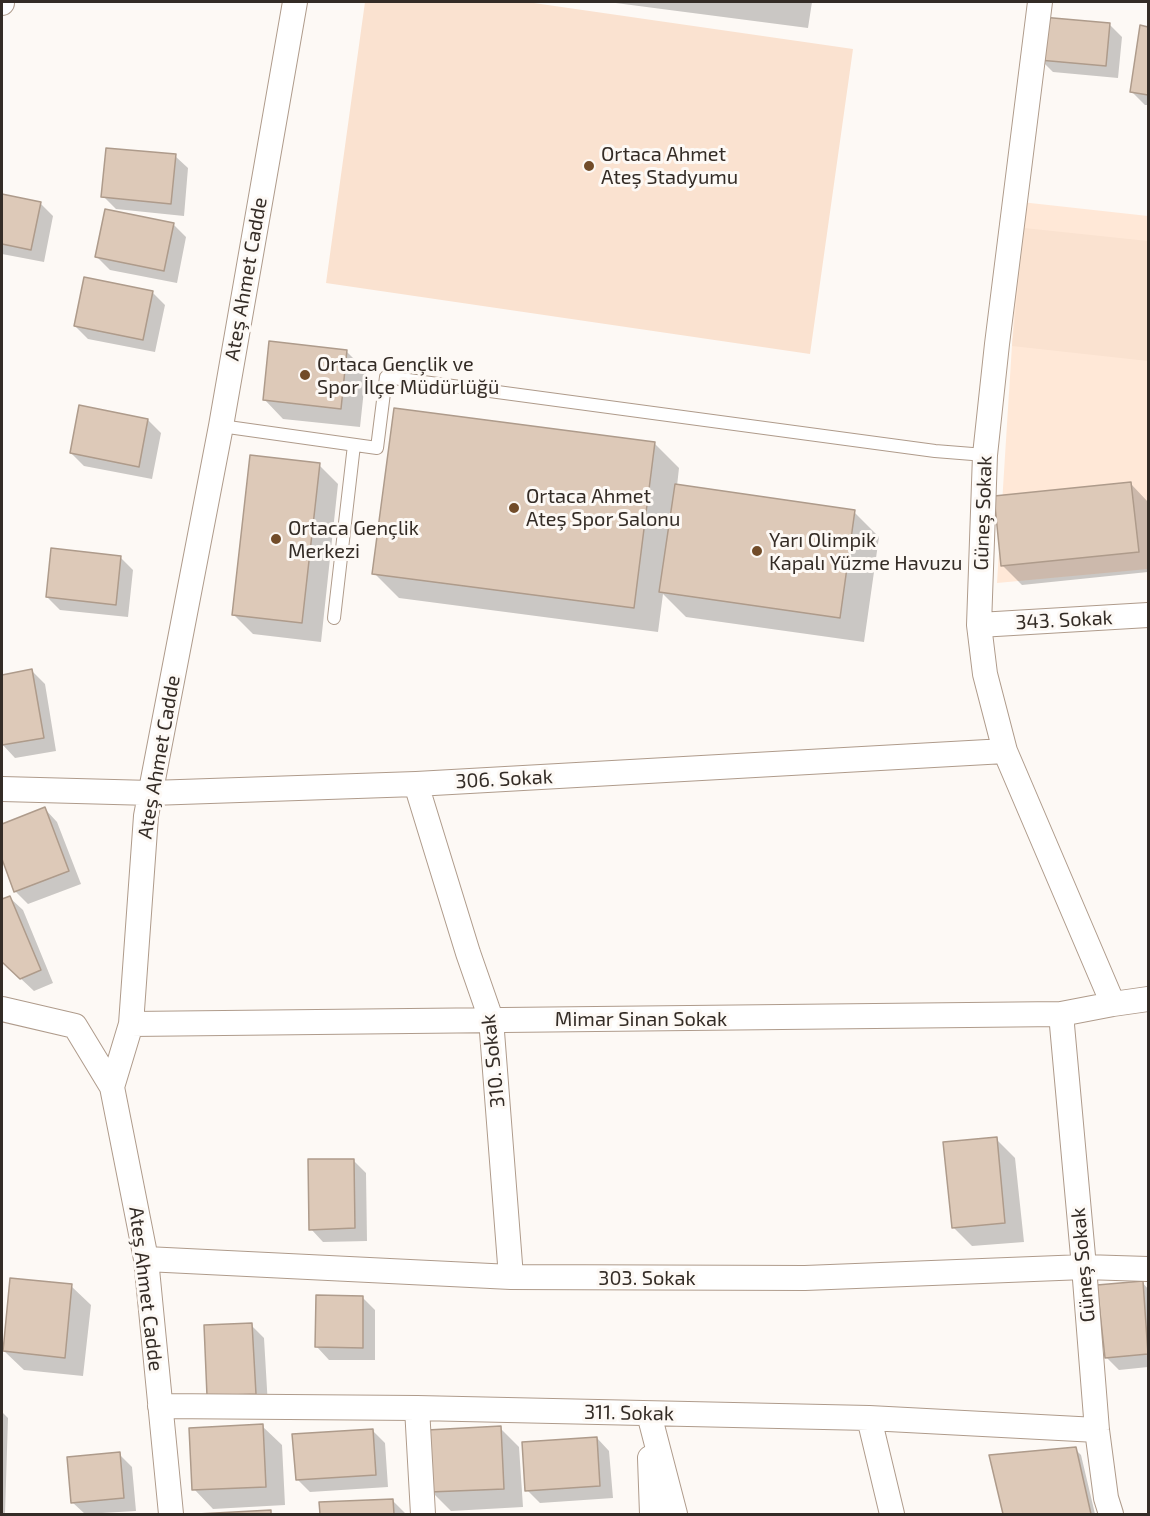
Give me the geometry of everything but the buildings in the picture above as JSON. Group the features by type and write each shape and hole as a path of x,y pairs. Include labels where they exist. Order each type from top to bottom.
{"street":[{"name":"Ateş Ahmet Cadde","path":"171,1515 146,1260 112,1087 131,1024 146,816 221,426 295,2"},
{"name":"Güneş Sokak","path":"1040,2 985,455 979,625 985,674 1005,751 1113,1004"},
{"name":"343. Sokak","path":"979,625 1149,615"},
{"name":"306. Sokak","path":"2,789 151,793 416,784 1005,751"},
{"name":"310. Sokak","path":"416,784 464,942 491,1019 511,1277"},
{"name":"Mimar Sinan Sokak","path":"131,1024 1061,1014 1149,999"},
{"path":"2,1009 75,1026 112,1087"},
{"name":"Güneş Sokak","path":"1061,1014 1097,1430 1106,1498 1111,1515"},
{"name":"303. Sokak","path":"146,1260 511,1277 805,1278 1084,1267 1149,1269"},
{"name":"311. Sokak","path":"160,1406 417,1408 869,1418 1097,1430"},
{"path":"417,1408 423,1515"},
{"path":"649,1414 652,1515"},
{"path":"649,1414 675,1515"},
{"path":"869,1418 892,1515"}],"lane":[{"path":"221,426 377,448 386,377 935,451 985,455"},
{"path":"334,618 354,445"}],"shaded area":[{"name":"Ortaca Ahmet Ateş Stadyumu","path":"365,2 527,2 853,49 810,354 326,283"},
{"path":"1021,202 1148,216 1148,569 997,583"},
{"path":"1024,228 1148,241 1148,361 1012,346"}],"place":[{"name":"Ortaca Ahmet Ateş Stadyumu","path":"589,166"},
{"name":"Ortaca Gençlik ve Spor İlçe Müdürlüğü","path":"305,375"},
{"name":"Ortaca Ahmet Ateş Spor Salonu","path":"514,508"},
{"name":"Ortaca Gençlik Merkezi","path":"276,539"},
{"name":"Yarı Olimpik Kapalı Yüzme Havuzu","path":"757,551"}]}
